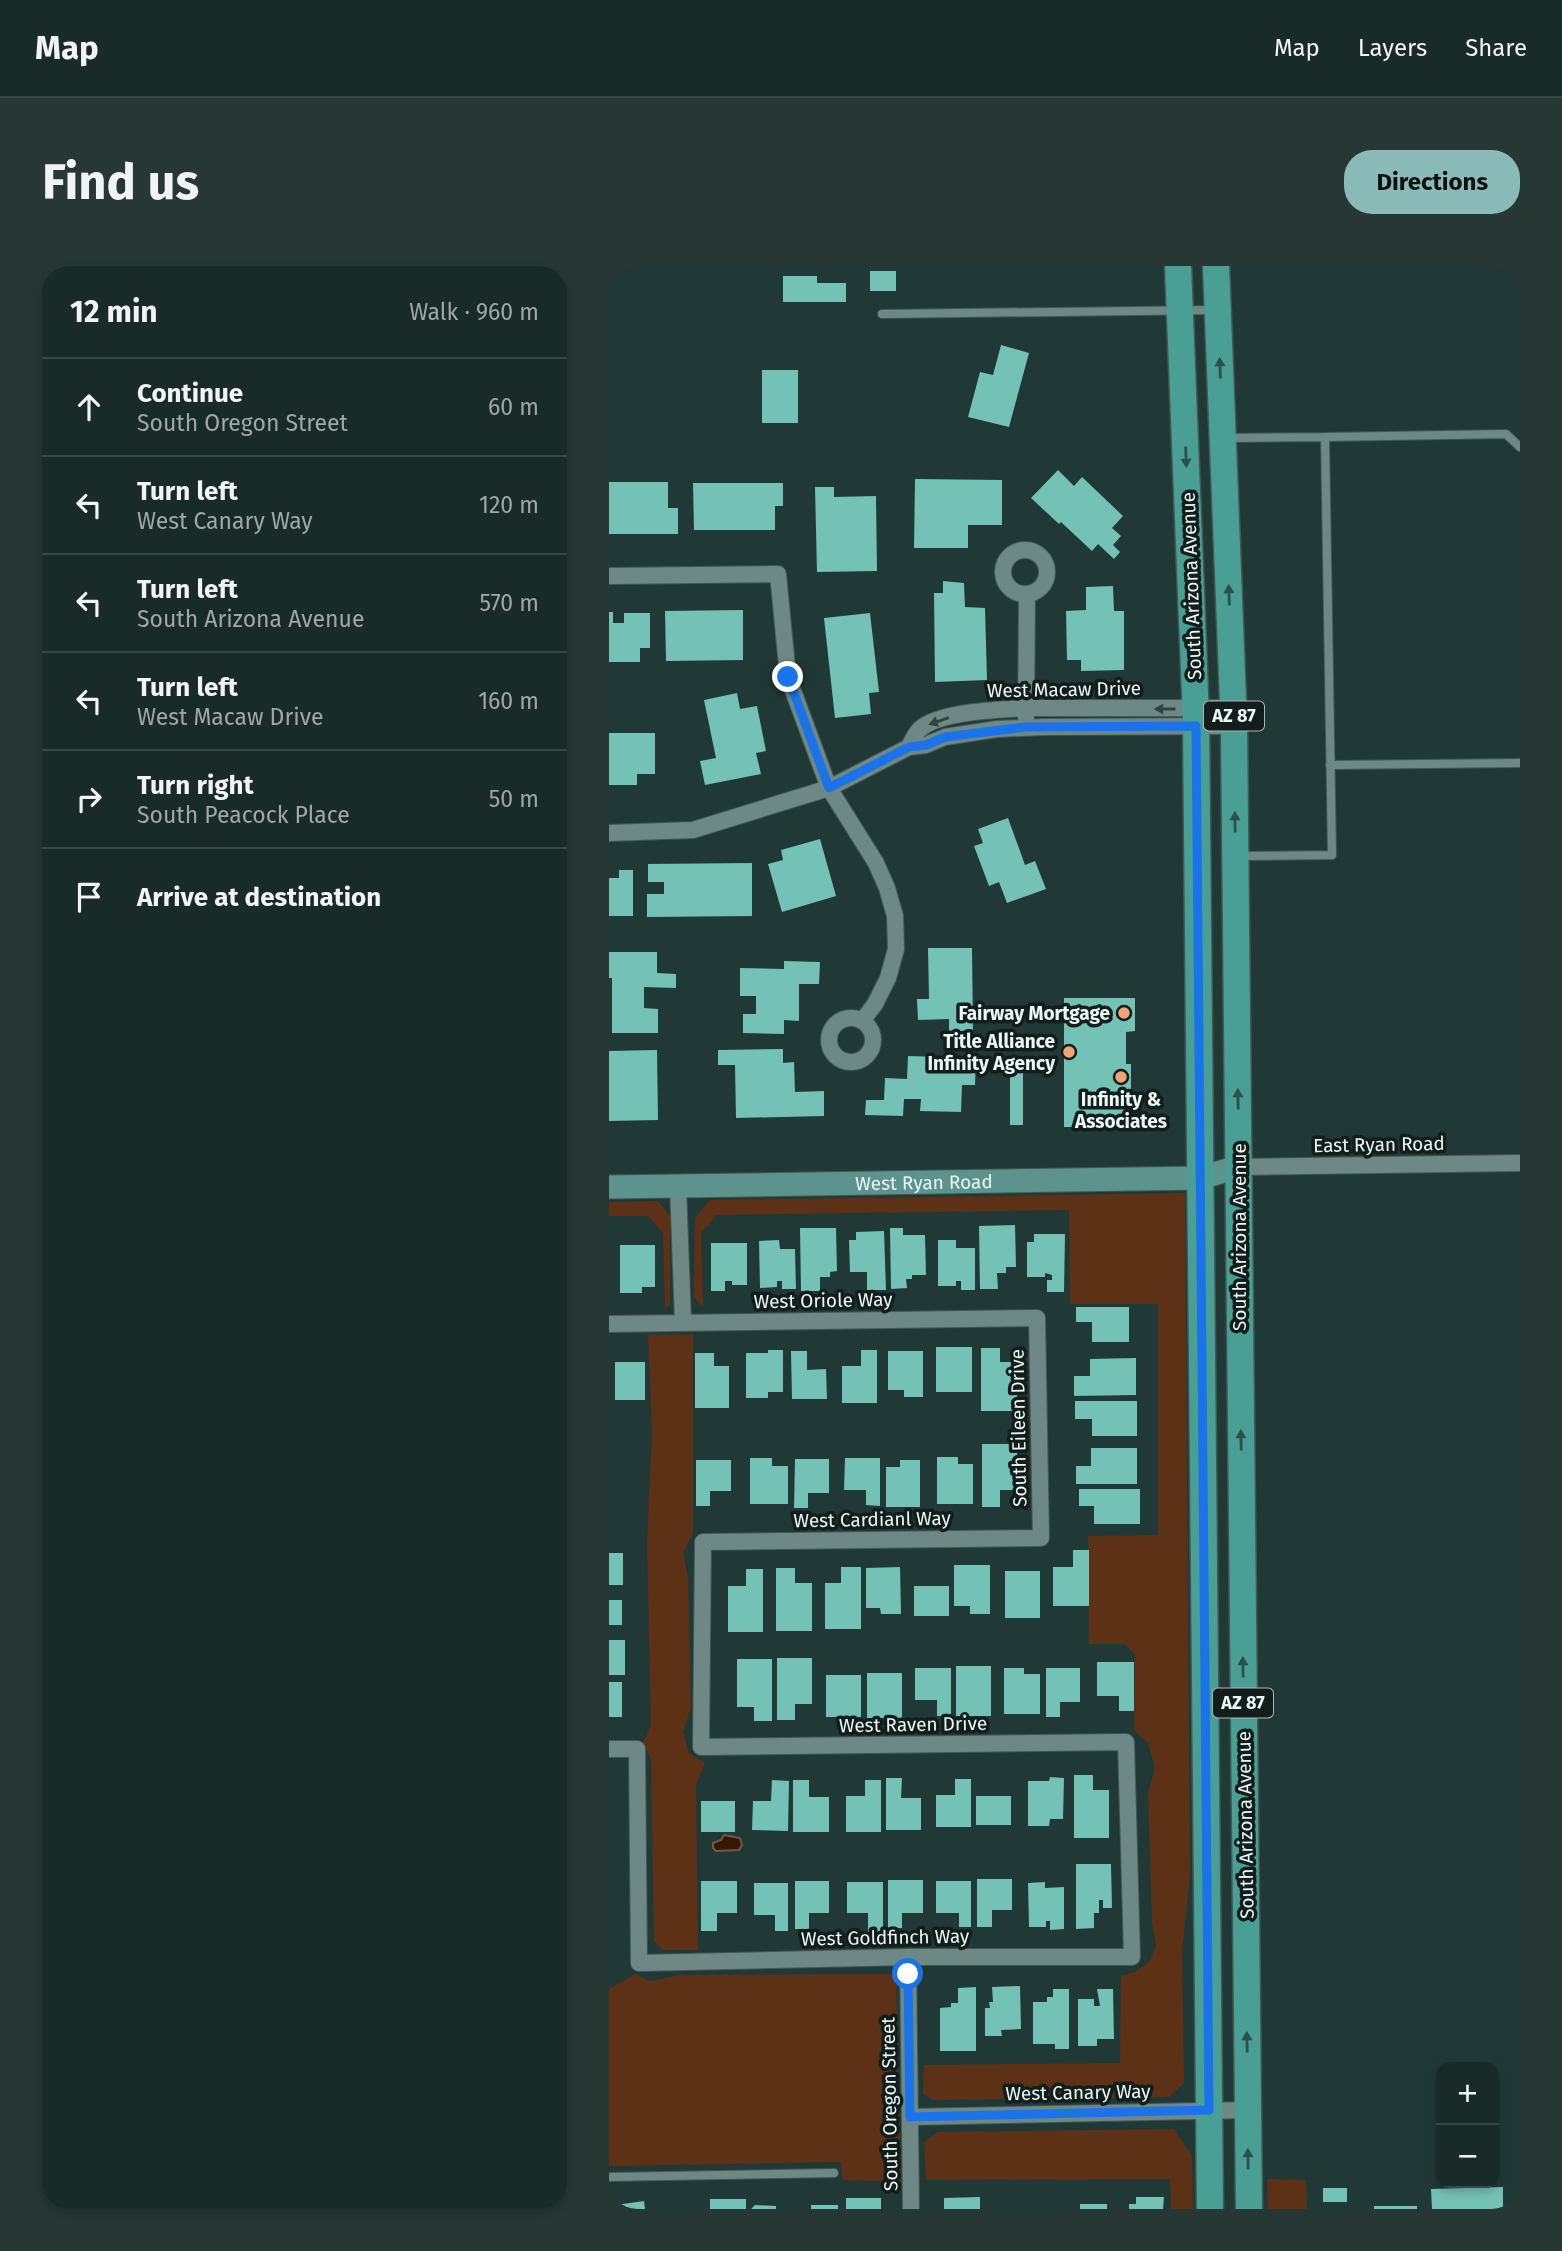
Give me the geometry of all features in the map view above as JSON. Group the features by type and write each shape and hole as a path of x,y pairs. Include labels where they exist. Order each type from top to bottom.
{"main road":[{"name":"South Arizona Avenue","path":"1178,266 1196,718 1210,2209"},
{"name":"South Arizona Avenue","path":"1216,266 1234,717 1249,2209"}],"street":[{"path":"609,576 778,574 788,677 829,788 876,863 895,916 895,949 888,978 875,1004 862,1021"},
{"path":"1025,727 1027,594"},
{"name":"West Macaw Drive","path":"909,747 919,729 934,721 959,715 1026,708 1115,708 1196,718"},
{"path":"1115,708 1115,726"},
{"name":"West Macaw Drive","path":"609,833 692,830 829,788 909,747 926,745 945,737 1025,727 1115,726 1234,717"},
{"name":"East Ryan Road","path":"1238,1167 1520,1163"},
{"name":"West Ryan Road","path":"609,1187 1200,1178 1238,1167"},
{"path":"678,1186 683,1322"},
{"name":"West Oriole Way","path":"609,1324 1037,1318"},
{"name":"South Eileen Drive","path":"1037,1318 1041,1538"},
{"name":"West Cardianl Way","path":"701,1748 703,1542 1041,1538"},
{"name":"West Raven Drive","path":"701,1748 1126,1742 1132,1957"},
{"name":"West Goldfinch Way","path":"609,1749 637,1749 639,1963 908,1957 1132,1957"},
{"name":"South Oregon Street","path":"908,1957 911,2209"},
{"name":"West Canary Way","path":"910,2117 1248,2110"}],"lane":[{"path":"882,314 1217,310"},
{"path":"1223,438 1506,435 1520,447"},
{"path":"1235,856 1332,855 1325,437"},
{"path":"1330,765 1520,762"},
{"path":"609,2177 834,2173"}],"shaded area":[{"path":"1185,1193 1190,1875 1182,1952 1184,2083 1169,2097 933,2100 923,2094 924,2065 1120,2063 1121,1976 1135,1972 1149,1962 1156,1947 1152,1921 1148,1793 1155,1768 1148,1743 1134,1730 1135,1654 1125,1644 1089,1644 1088,1536 1158,1535 1158,1304 1070,1304 1069,1210 717,1215 701,1233 703,1307 694,1297 695,1218 710,1200"},
{"path":"658,1201 670,1216 670,1304 665,1309 663,1233 648,1216 609,1216 609,1202"},
{"path":"693,1334 693,1533 683,1553 688,1578 691,1708 683,1732 689,1753 705,1763 696,1785 698,1950 662,1950 654,1941 651,1759 643,1743 651,1725 647,1542 652,1431 648,1335"},
{"path":"724,1835 740,1838 742,1845 739,1850 716,1851 713,1848 713,1843 721,1840"},
{"path":"636,1974 649,1981 681,1975 896,1974 901,2182 843,2180 841,2162 609,2166 609,1989"},
{"path":"1174,2129 1192,2156 1193,2209 1171,2209 1170,2179 926,2180 924,2142 938,2132"},
{"path":"1267,2179 1306,2180 1307,2209 1268,2209"}],"building":[{"path":"870,271 896,271 896,291 870,291"},
{"path":"783,276 817,276 817,283 846,283 846,302 783,302"},
{"path":"1001,345 1029,353 1009,427 968,417 980,372 993,375"},
{"path":"762,370 798,370 798,423 762,423"},
{"path":"1058,470 1074,486 1082,477 1123,516 1112,528 1121,536 1113,545 1120,552 1114,559 1098,544 1092,551 1031,498"},
{"path":"915,479 1002,480 1002,525 968,525 968,548 914,548"},
{"path":"609,482 668,482 668,508 678,508 678,534 609,534"},
{"path":"693,483 783,483 783,506 775,506 775,530 694,530"},
{"path":"815,487 834,487 834,497 876,496 877,571 817,572"},
{"path":"943,581 964,583 965,607 985,608 987,680 935,682 934,593 943,593"},
{"path":"1113,586 1114,611 1124,611 1124,670 1081,671 1081,660 1067,660 1066,611 1086,610 1086,587"},
{"path":"743,610 743,660 666,661 665,611"},
{"path":"609,612 613,612 613,623 624,623 624,613 650,613 650,648 640,648 640,662 609,662"},
{"path":"870,613 879,692 869,693 871,714 835,718 824,618"},
{"path":"737,693 740,709 757,706 766,751 756,753 761,774 705,785 700,761 716,758 704,700"},
{"path":"609,733 655,733 655,774 637,774 637,785 609,785"},
{"path":"1008,818 1025,865 1035,861 1046,889 1007,903 999,882 989,886 974,846 983,843 978,829"},
{"path":"820,839 836,896 782,912 768,864 783,860 781,850"},
{"path":"752,863 752,916 647,917 647,894 664,894 664,882 648,882 648,864"},
{"path":"619,870 633,870 633,916 609,916 609,878 619,878"},
{"path":"928,948 972,948 973,1031 949,1032 949,1019 918,1020 917,999 929,999"},
{"path":"609,952 657,952 657,973 676,974 676,988 644,987 644,1008 658,1009 658,1033 612,1033"},
{"path":"784,961 820,962 819,984 799,984 799,1021 784,1020 784,1034 743,1033 743,1014 756,1014 756,996 740,996 740,968 784,969"},
{"path":"1064,998 1135,998 1135,1031 1126,1032 1126,1064 1131,1064 1131,1091 1124,1091 1127,1127 1081,1123 1081,1127 1064,1127"},
{"path":"783,1049 783,1063 794,1062 795,1092 824,1091 824,1116 736,1118 735,1065 718,1065 718,1050"},
{"path":"657,1050 658,1120 609,1121 609,1051"},
{"path":"908,1056 976,1058 975,1085 962,1085 961,1112 920,1111 921,1099 904,1099 903,1116 865,1115 866,1100 884,1100 885,1078 907,1079"},
{"path":"1010,1063 1023,1063 1023,1125 1010,1125"},
{"path":"1015,1225 1016,1267 1006,1267 1006,1273 997,1273 998,1289 980,1289 979,1226"},
{"path":"800,1228 836,1228 837,1271 830,1272 830,1277 820,1277 820,1291 801,1291"},
{"path":"890,1228 903,1228 903,1235 925,1235 926,1275 912,1275 912,1279 906,1279 907,1288 891,1289"},
{"path":"884,1231 886,1290 867,1290 867,1272 850,1272 849,1240 856,1240 856,1232"},
{"path":"1034,1234 1065,1234 1064,1292 1047,1292 1047,1280 1052,1280 1052,1275 1045,1273 1045,1277 1027,1277 1027,1242 1034,1242"},
{"path":"779,1240 780,1249 795,1249 796,1289 782,1289 782,1281 777,1281 777,1287 760,1288 759,1241"},
{"path":"938,1240 956,1240 956,1248 975,1248 975,1290 961,1290 961,1281 956,1281 956,1286 938,1286"},
{"path":"711,1243 747,1243 747,1285 732,1285 732,1281 725,1281 725,1291 711,1291"},
{"path":"620,1245 655,1245 655,1287 642,1287 642,1293 620,1293"},
{"path":"1076,1307 1129,1307 1129,1342 1092,1342 1092,1322 1076,1322"},
{"path":"936,1347 972,1347 972,1392 936,1392"},
{"path":"981,1348 1000,1348 1000,1362 1017,1362 1017,1411 981,1411"},
{"path":"768,1350 783,1350 783,1392 768,1392 768,1398 746,1398 746,1353 768,1353"},
{"path":"861,1350 877,1350 877,1403 842,1403 842,1366 861,1366"},
{"path":"791,1351 807,1351 807,1370 826,1369 827,1399 792,1399"},
{"path":"888,1351 923,1351 923,1397 904,1397 904,1390 888,1390"},
{"path":"695,1353 714,1353 714,1366 729,1366 729,1408 695,1408"},
{"path":"1136,1358 1136,1395 1074,1396 1074,1376 1090,1376 1090,1359"},
{"path":"615,1362 645,1362 645,1400 615,1400"},
{"path":"1075,1401 1137,1401 1137,1436 1092,1436 1092,1419 1075,1419"},
{"path":"982,1444 1017,1444 1017,1490 1000,1490 1000,1507 982,1507"},
{"path":"1091,1448 1137,1448 1137,1484 1076,1484 1076,1466 1091,1466"},
{"path":"937,1457 958,1457 958,1464 973,1464 973,1504 937,1504"},
{"path":"750,1458 772,1458 772,1466 788,1466 788,1504 750,1504"},
{"path":"845,1458 880,1458 880,1506 866,1505 866,1490 844,1490"},
{"path":"795,1459 829,1459 829,1493 808,1493 808,1508 794,1508"},
{"path":"696,1460 731,1460 731,1491 710,1491 710,1506 696,1506"},
{"path":"900,1460 920,1460 920,1507 886,1507 886,1467 900,1467"},
{"path":"1079,1489 1140,1489 1140,1524 1094,1524 1094,1506 1079,1506"},
{"path":"1073,1550 1089,1550 1089,1606 1053,1606 1053,1567 1073,1567"},
{"path":"609,1553 623,1553 623,1585 609,1585"},
{"path":"954,1565 990,1565 990,1614 970,1614 970,1606 954,1606"},
{"path":"841,1567 861,1567 861,1629 825,1629 825,1583 841,1583"},
{"path":"900,1567 901,1614 881,1614 880,1608 866,1608 866,1568"},
{"path":"776,1568 795,1568 795,1583 812,1583 812,1631 776,1631"},
{"path":"746,1569 763,1569 763,1632 728,1632 728,1586 746,1586"},
{"path":"1005,1571 1040,1571 1040,1618 1005,1618"},
{"path":"914,1586 949,1586 949,1616 914,1616"},
{"path":"609,1600 622,1600 622,1625 609,1625"},
{"path":"609,1640 625,1640 625,1675 609,1675"},
{"path":"777,1658 812,1658 812,1704 795,1704 795,1720 777,1720"},
{"path":"737,1659 772,1659 772,1721 754,1721 754,1707 737,1707"},
{"path":"1097,1662 1134,1662 1134,1711 1119,1711 1119,1696 1097,1696"},
{"path":"956,1666 991,1666 991,1716 956,1716"},
{"path":"915,1668 951,1668 951,1716 937,1716 937,1700 915,1700"},
{"path":"1004,1668 1024,1668 1024,1674 1040,1674 1040,1714 1004,1714"},
{"path":"1046,1668 1080,1668 1080,1702 1060,1702 1060,1717 1046,1717"},
{"path":"867,1673 902,1673 902,1718 867,1718"},
{"path":"826,1675 861,1675 861,1717 826,1717"},
{"path":"609,1682 622,1682 622,1717 609,1717"},
{"path":"1074,1775 1093,1775 1093,1790 1109,1790 1109,1838 1074,1838"},
{"path":"1050,1777 1064,1778 1063,1819 1050,1819 1049,1826 1028,1826 1028,1781 1049,1781"},
{"path":"886,1778 902,1778 901,1798 921,1798 921,1830 886,1830"},
{"path":"955,1779 971,1779 971,1827 936,1827 936,1795 955,1795"},
{"path":"772,1780 789,1781 788,1831 752,1830 753,1801 771,1801"},
{"path":"793,1780 809,1780 809,1797 829,1797 829,1832 793,1832"},
{"path":"865,1780 881,1780 881,1832 846,1832 846,1796 865,1796"},
{"path":"976,1796 1011,1796 1011,1825 976,1825"},
{"path":"701,1801 735,1801 735,1832 701,1832"},
{"path":"1076,1864 1111,1864 1112,1908 1103,1908 1103,1900 1099,1900 1099,1913 1094,1913 1094,1928 1076,1929"},
{"path":"977,1879 1012,1879 1012,1910 992,1910 992,1927 977,1927"},
{"path":"888,1880 923,1880 923,1913 902,1913 902,1928 888,1928"},
{"path":"701,1881 737,1881 737,1913 717,1913 717,1931 701,1931"},
{"path":"795,1881 829,1881 829,1913 809,1913 809,1929 795,1929"},
{"path":"936,1881 971,1881 971,1927 959,1927 959,1913 936,1913"},
{"path":"847,1882 883,1882 883,1932 868,1932 868,1913 847,1913"},
{"path":"1045,1882 1045,1888 1064,1887 1064,1929 1050,1930 1050,1921 1046,1921 1046,1927 1029,1927 1028,1883"},
{"path":"754,1883 788,1883 788,1931 775,1931 775,1915 754,1915"},
{"path":"1020,1986 1021,2029 1001,2030 1002,2036 985,2036 985,2008 990,2008 989,2002 993,2002 992,1987"},
{"path":"976,1987 976,2051 940,2051 940,2008 958,2003 958,1988"},
{"path":"1053,1989 1069,1989 1069,2049 1055,2049 1055,2044 1033,2044 1033,2002 1047,2002 1047,1997 1053,1997"},
{"path":"1097,1989 1113,1989 1114,2039 1097,2039 1097,2046 1078,2046 1078,1999 1094,1999 1094,2006 1100,2006"},
{"path":"1503,2187 1503,2209 1432,2209 1431,2189"},
{"path":"1323,2188 1347,2188 1347,2202 1323,2202"},
{"path":"980,2197 980,2209 944,2209 944,2198"},
{"path":"1136,2197 1164,2197 1163,2209 1129,2209 1129,2204 1136,2204"},
{"path":"846,2198 881,2198 881,2209 846,2209"},
{"path":"710,2199 746,2199 746,2209 710,2209"},
{"path":"644,2201 645,2209 609,2209 609,2206"},
{"path":"1080,2204 1107,2204 1107,2209 1080,2209"},
{"path":"755,2205 776,2206 776,2209 751,2209"},
{"path":"811,2205 838,2205 838,2209 811,2209"},
{"path":"1374,2206 1417,2206 1417,2209 1374,2209"}],"place":[{"name":"Fairway Mortgage","path":"1124,1013"},
{"name":"Title Alliance Infinity Agency","path":"1069,1052"},
{"name":"Infinity & Associates","path":"1121,1077"}],"route":[{"path":"788,677 829,788 909,747 926,745 945,737 1025,727 1196,726 1209,2110 910,2117 908,1974"}]}
